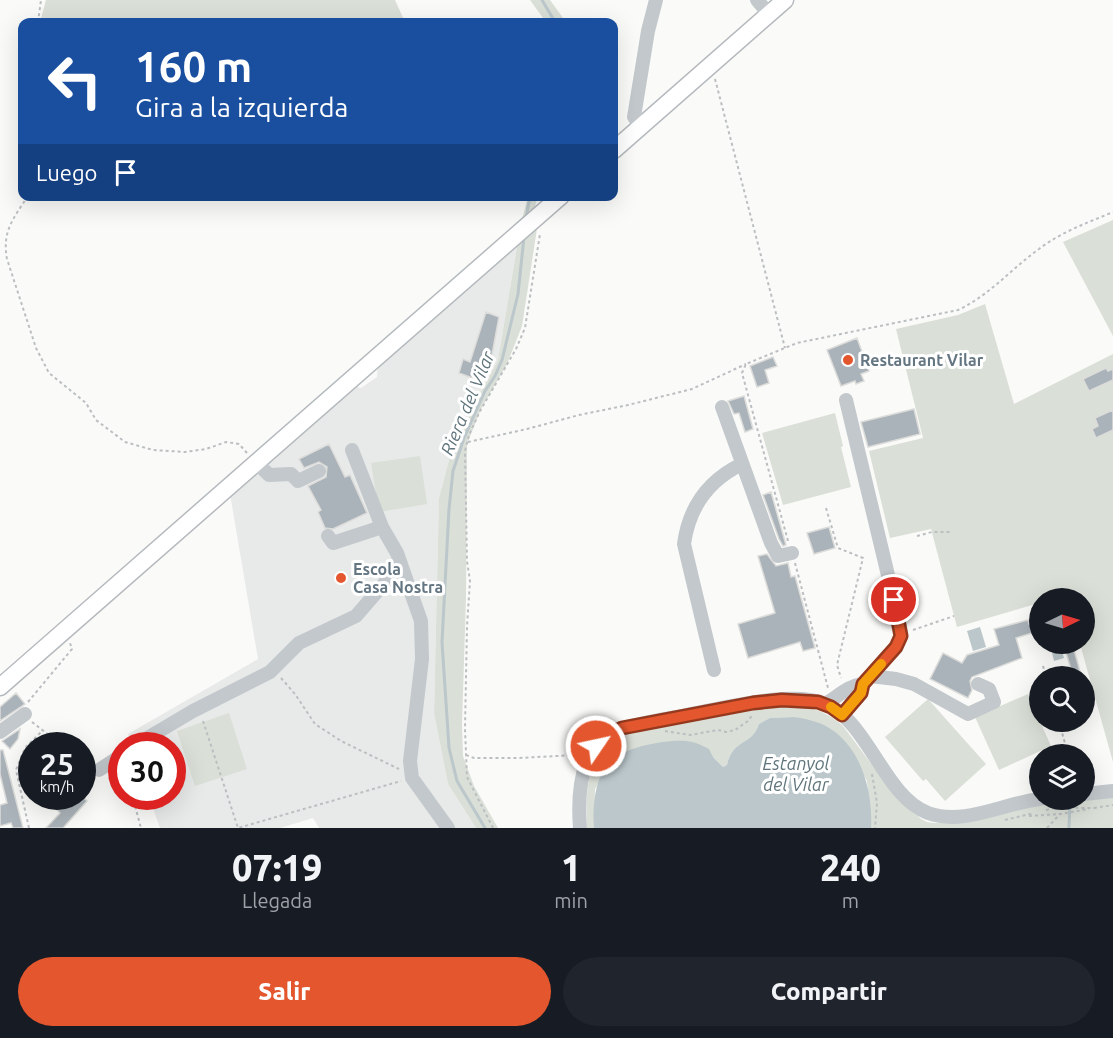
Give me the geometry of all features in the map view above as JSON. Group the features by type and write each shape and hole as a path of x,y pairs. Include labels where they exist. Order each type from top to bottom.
{"main road":[{"path":"618,146 785,0"},
{"path":"0,687 556,201"}],"street":[{"path":"640,126 634,117 648,31 656,0"},
{"path":"757,0 769,14"},
{"path":"842,715 861,693 866,680 896,647 901,636 900,621 846,400"},
{"path":"722,407 771,543 778,556 792,553"},
{"path":"352,450 382,527 401,564 421,621 422,659 410,761 412,778 448,828"},
{"path":"257,463 269,475 291,474 298,481 319,471"},
{"path":"714,670 684,544 694,508 712,483 726,472 742,464"},
{"path":"328,536 333,543 382,527"},
{"path":"158,732 273,669 299,643 356,616 401,564"},
{"path":"825,704 847,688 866,680 896,679 914,684 968,714 994,702 989,689 978,684"},
{"path":"580,828 583,775 588,759 607,735 629,727 753,703 804,700 825,704 852,725 897,787 913,804 926,812 944,816 974,815 1029,800"},
{"path":"0,732 25,714"},
{"path":"99,770 108,764"},
{"path":"1095,793 1113,791"}],"path":[{"path":"39,18 41,0"},
{"path":"711,65 785,348"},
{"path":"25,201 12,221 4,244 36,348 49,374 86,403 96,420 125,442 153,450 185,452 206,449 226,442 239,444 257,463"},
{"path":"468,442 692,389 797,343 958,310 974,303 990,291 1051,240 1113,212"},
{"path":"493,828 466,777 466,626 470,581 467,561 465,462 468,442 480,411 516,349 525,328 541,224 538,217"},
{"path":"746,364 742,373 829,686 825,704"},
{"path":"826,507 838,548 863,558 837,665 843,684"},
{"path":"917,536 932,532 950,532"},
{"path":"913,630 954,616"},
{"path":"46,732 25,714 29,700 72,649 69,641"},
{"path":"273,669 295,694 315,724 341,741 394,765 412,778"},
{"path":"199,708 238,828 412,778"},
{"path":"662,731 690,735 718,730 726,732 735,730 748,721 755,711"},
{"path":"29,828 16,770 25,748 43,730"},
{"path":"465,754 474,758 574,754 588,759"},
{"path":"870,770 877,803 875,828"},
{"path":"1095,808 1113,805"},
{"path":"136,810 141,828"},
{"path":"1023,816 1062,814 1078,810"},
{"path":"1047,828 1062,814"}],"shaded area":[{"path":"46,0 395,0 403,18 41,18"},
{"path":"530,0 550,0 563,18 543,18"},
{"path":"527,201 537,201 534,209 522,219"},
{"path":"1113,220 1113,336 1063,242"},
{"path":"538,222 522,326 507,364 481,409 467,444 463,756 474,786 498,828 476,828 448,784 434,713 439,498 453,445 498,360 518,241"},
{"name":"Escola Casa Nostra","path":"518,241 498,360 453,445 439,498 434,713 448,784 476,828 319,828 313,818 280,828 160,828 154,810 186,810 186,732 131,732 258,659 230,494 354,386 361,388 377,377 378,364"},
{"path":"985,304 1014,404 1113,354 1113,762 1095,698 1095,666 1086,666 1083,654 1095,654 1095,588 1029,588 1029,606 957,627 931,529 890,538 869,451 923,438 896,329 958,315"},
{"path":"835,413 851,487 783,505 762,433"},
{"path":"420,456 427,504 379,512 371,463"},
{"path":"1028,694 1029,732 1045,732 1050,744 1029,744 1029,756 999,770 975,717"},
{"path":"928,699 986,764 945,801 926,779 923,781 885,737"},
{"path":"784,705 814,709 823,713 842,725 894,793 917,816 927,822 969,820 1029,807 1029,810 1095,810 1095,799 1113,797 1113,828 871,828 867,781 850,749 841,738 794,717 770,718 759,724 751,736 733,750 727,765 723,767 713,757 648,745 625,752 616,757 595,789 594,828 587,828 590,773 599,753 606,745 634,732 762,706"},
{"path":"229,713 247,769 195,786 186,758 186,732 177,731"}],"water":[{"path":"980,627 986,647 973,651 967,631"},
{"path":"1052,654 1063,654 1064,658 1054,661"},
{"name":"Estanyol del Vilar","path":"794,717 829,728 850,747 863,772 867,786 871,828 594,828 594,802 601,775 610,761 626,751 649,744 684,741 709,749 723,767 727,765 733,750 756,731 759,724 770,718"}],"building":[{"path":"486,312 499,317 491,360 483,382 459,373 463,359 470,362"},
{"name":"Restaurant Vilar","path":"857,338 869,371 861,374 864,381 856,384 855,381 841,386 827,350"},
{"path":"773,357 777,366 765,370 769,383 757,387 750,366"},
{"path":"1106,368 1108,371 1113,369 1113,380 1089,391 1083,379"},
{"path":"744,396 753,429 745,432 739,413 734,414 728,401"},
{"path":"914,409 920,434 868,447 861,422"},
{"path":"1113,410 1113,430 1096,438 1092,429 1098,426 1095,418"},
{"path":"329,444 345,477 350,475 367,513 333,529 325,528 318,512 321,510 308,486 326,477 327,467 319,462 304,468 299,459"},
{"path":"771,492 786,545 783,546 763,495"},
{"path":"829,527 835,548 814,554 807,533"},
{"path":"767,554 776,566 788,563 791,577 795,576 815,648 803,651 800,642 748,658 738,624 775,613 758,556"},
{"path":"1028,620 1029,634 1016,638 1022,658 972,677 970,681 972,690 968,698 930,679 943,653 962,663 967,655 999,645 994,629"},
{"path":"1066,654 1075,654 1078,666 1070,666"},
{"path":"16,693 25,704 0,721 0,707"},
{"path":"20,729 18,739 10,749 2,741"},
{"path":"0,750 3,750 23,828 13,828 11,823 0,826 0,805 7,803 0,774"},
{"path":"57,810 79,810 63,828 46,828 60,813"}],"waterway":[{"name":"Riera del Vilar","path":"542,0 553,18"},
{"name":"Riera del Vilar","path":"526,218 529,201"},
{"name":"Riera del Vilar","path":"485,828 457,781 449,748 442,642 449,509 453,471 464,438 502,360 518,294 524,237"},
{"path":"1069,828 1070,810"}],"slow traffic":[{"path":"831,707 842,715 861,693 863,684 881,664"}],"place":[{"name":"Restaurant Vilar","path":"848,360"},
{"name":"Escola Casa Nostra","path":"341,578"}],"route":[{"path":"596,746 607,735 622,728 753,703 812,700 825,704 842,715 861,693 863,684 896,647 901,636 900,621 894,600"}]}
